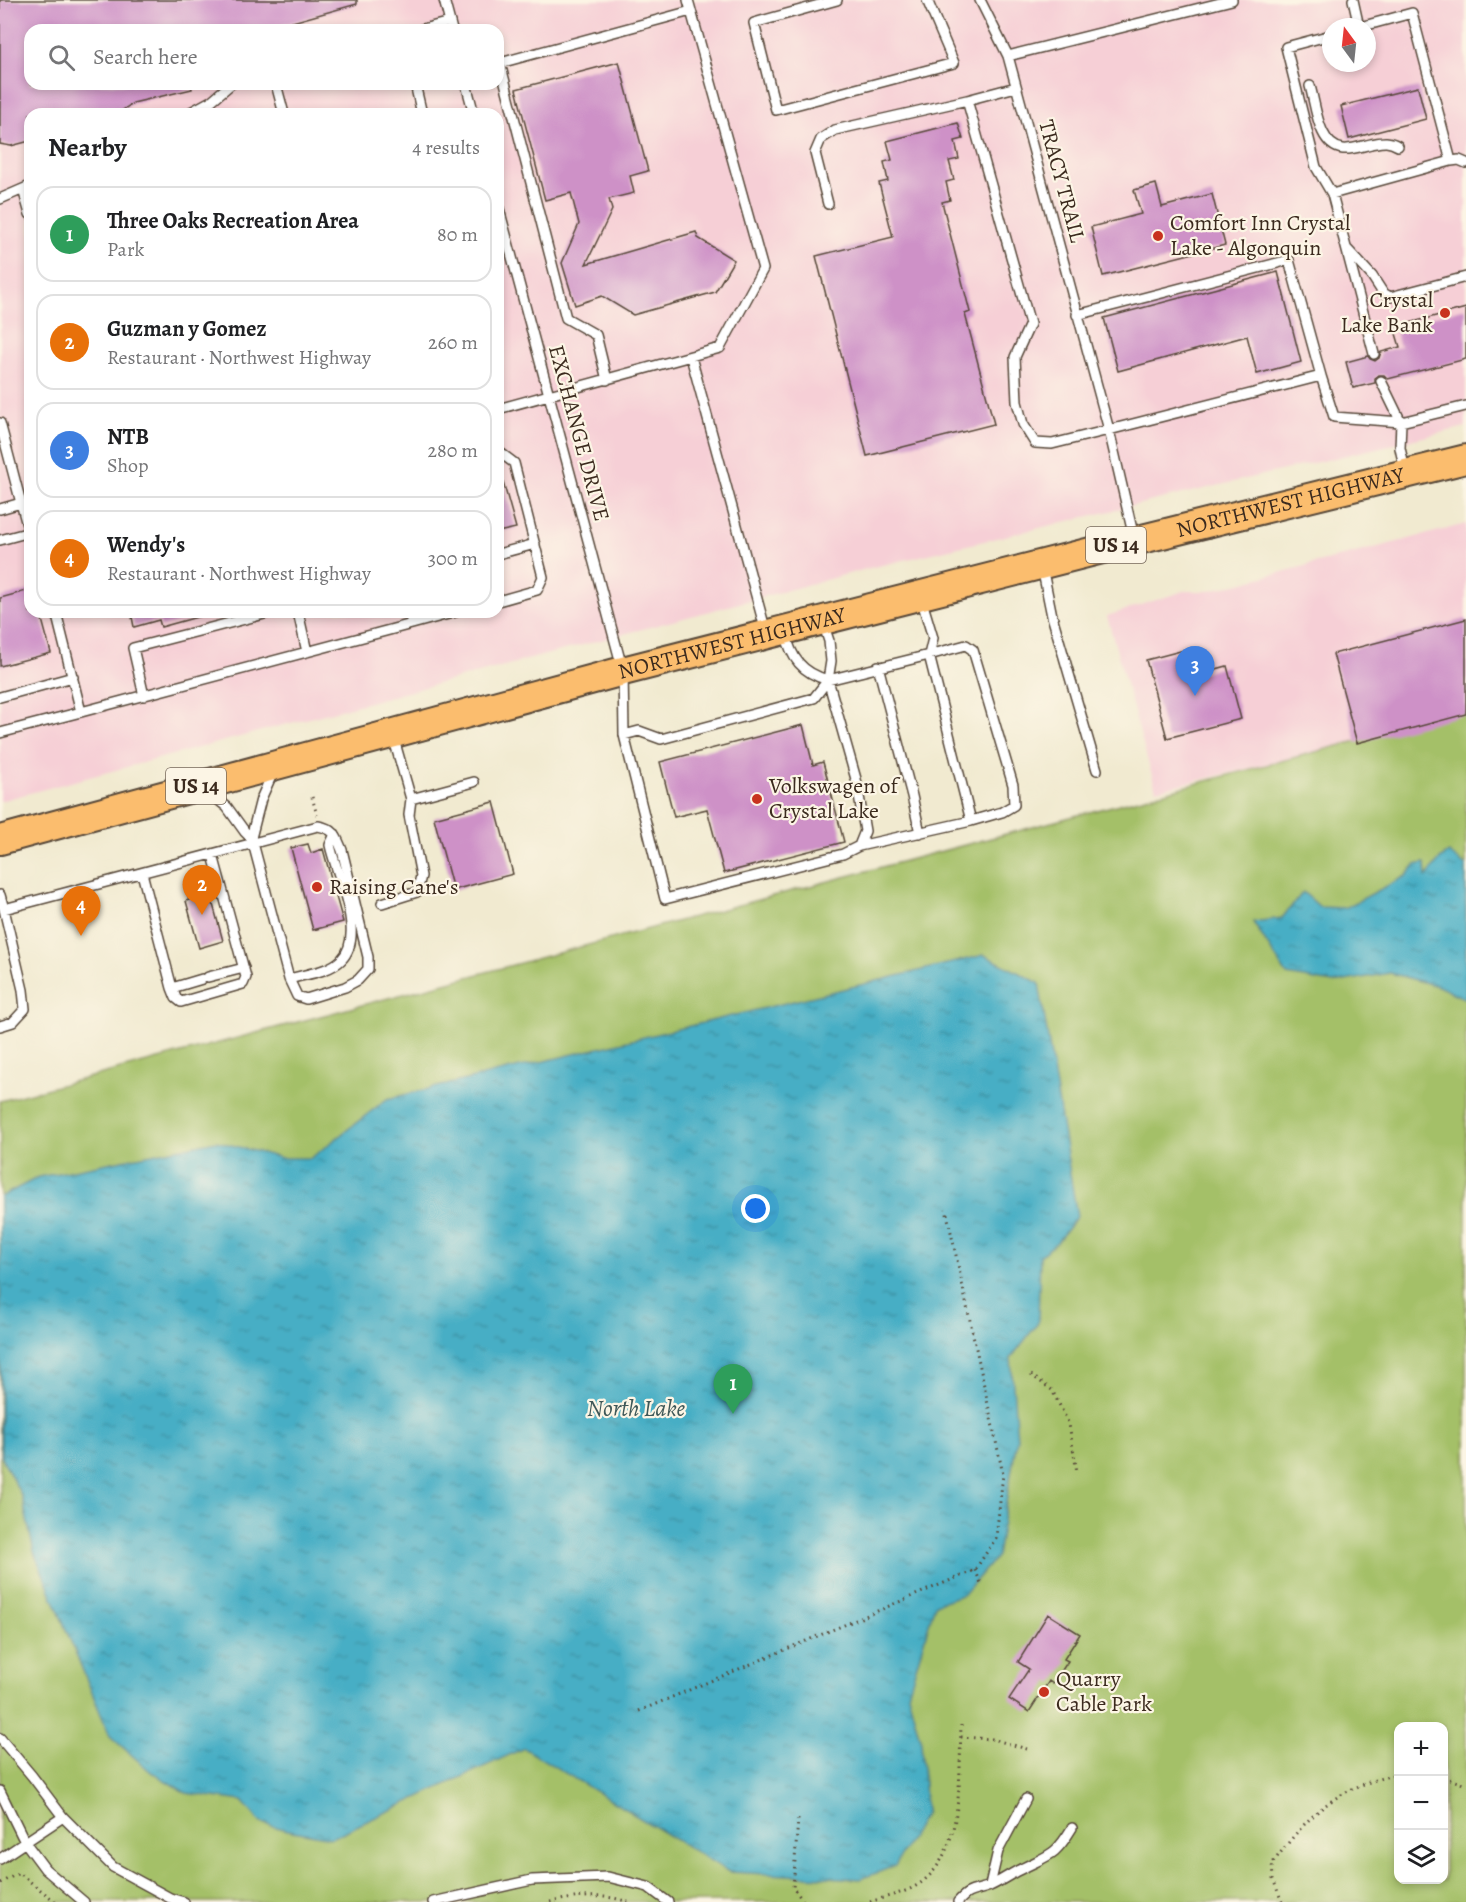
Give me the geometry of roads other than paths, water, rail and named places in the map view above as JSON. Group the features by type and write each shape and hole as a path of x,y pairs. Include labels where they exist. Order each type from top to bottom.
{"main road":[{"name":"NORTHWEST HIGHWAY","path":"0,840 622,671 1466,459"}],"lane":[{"path":"444,0 450,24"},
{"path":"504,407 720,348 763,269 688,0"},
{"path":"837,0 754,23 776,110 954,63 927,0"},
{"name":"TRACY TRAIL","path":"980,0 1008,56 1108,430 1134,541"},
{"path":"1008,56 1232,0"},
{"path":"1353,0 1358,18"},
{"path":"504,62 691,11"},
{"path":"1376,23 1412,13 1459,161"},
{"path":"1322,37 1286,47 1316,167 1332,194 1374,354"},
{"path":"504,78 566,318 596,335 607,380"},
{"path":"1310,86 1320,125 1325,138 1332,146 1345,150 1384,141 1398,146"},
{"path":"828,204 815,153 821,139 835,130 1016,87"},
{"path":"198,108 224,90"},
{"path":"278,90 282,108"},
{"path":"416,90 421,108"},
{"path":"468,90 472,108"},
{"path":"967,100 1030,324 1015,357 1017,402 1023,424 1035,443 1052,444 1321,376"},
{"path":"1459,161 1463,152 1466,152"},
{"path":"1332,194 1459,161"},
{"path":"0,200 24,189"},
{"name":"EXCHANGE DRIVE","path":"504,228 622,671 624,735 665,899 843,854 859,846"},
{"path":"1347,249 1372,276 1383,293 1390,297 1465,277"},
{"path":"1077,315 1289,260 1334,417 1401,422 1466,406"},
{"path":"691,357 776,632 801,665 813,676 828,680 966,645 973,650 1013,784 1014,805 1002,812 859,846"},
{"path":"1381,381 1401,422 1400,448 1405,474"},
{"path":"0,423 24,513"},
{"path":"504,455 514,462 543,577 537,590 504,599"},
{"path":"0,509 21,503"},
{"path":"0,540 24,534"},
{"path":"504,552 535,544"},
{"path":"1041,565 1053,616 1097,770"},
{"path":"920,595 933,638 929,655 971,820"},
{"path":"58,618 81,712"},
{"path":"144,696 133,648 249,618"},
{"path":"299,618 307,652"},
{"path":"410,618 412,624"},
{"path":"0,733 434,618"},
{"path":"823,620 829,641 831,661 828,680 856,779 865,831 859,846"},
{"path":"878,666 920,833"},
{"path":"0,697 73,677"},
{"path":"624,735 639,731 661,739 814,698 828,680"},
{"path":"382,903 417,892 421,876 409,816 411,799 393,734"},
{"path":"252,840 261,799 277,764"},
{"path":"411,799 474,782"},
{"path":"4,909 213,855 252,840 318,826 328,828 335,834 342,850 368,957 368,969 358,980 345,987 306,999 297,996 289,979 252,840 227,807 200,785"},
{"path":"289,979 330,967 341,961 351,942 351,923 347,903 330,845 335,834"},
{"path":"142,873 172,988 176,998 181,1002 243,984 246,977 213,855"},
{"path":"0,895 23,990 25,1009 13,1022 0,1026"},
{"path":"172,988 244,968"},
{"path":"0,1738 63,1817 113,1867 170,1900 183,1902"},
{"path":"0,1791 25,1842 45,1869 84,1902"},
{"path":"990,1886 998,1851 1026,1799"},
{"path":"0,1859 63,1817"},
{"path":"958,1902 967,1892 990,1886 1048,1857 1061,1846 1072,1828"},
{"path":"433,1902 532,1880 608,1877 648,1887 668,1902"}],"water":[{"path":"1449,853 1466,866 1466,999 1438,986 1390,973 1333,983 1287,975 1253,922 1282,918 1303,892 1320,907 1345,908 1406,876 1415,865 1425,863 1426,877 1441,858"},
{"name":"North Lake","path":"984,955 1039,983 1077,1216 1057,1242 1040,1256 1038,1323 1011,1358 1017,1439 997,1556 964,1594 935,1604 908,1694 921,1742 926,1812 895,1866 861,1879 729,1872 524,1748 331,1838 261,1823 242,1801 186,1793 151,1772 110,1736 34,1552 22,1497 1,1456 0,1197 39,1177 216,1141 281,1158 311,1158 387,1099"}],"place":[{"name":"Comfort Inn Crystal Lake - Algonquin","path":"1158,236"},
{"name":"Crystal Lake Bank","path":"1445,313"},
{"name":"NTB","path":"1195,696"},
{"name":"Volkswagen of Crystal Lake","path":"757,799"},
{"name":"Raising Cane's","path":"317,887"},
{"name":"Guzman y Gomez","path":"202,915"},
{"name":"Wendy's","path":"81,936"},
{"name":"Three Oaks Recreation Area","path":"733,1414"},
{"name":"Quarry Cable Park","path":"1044,1692"}]}
